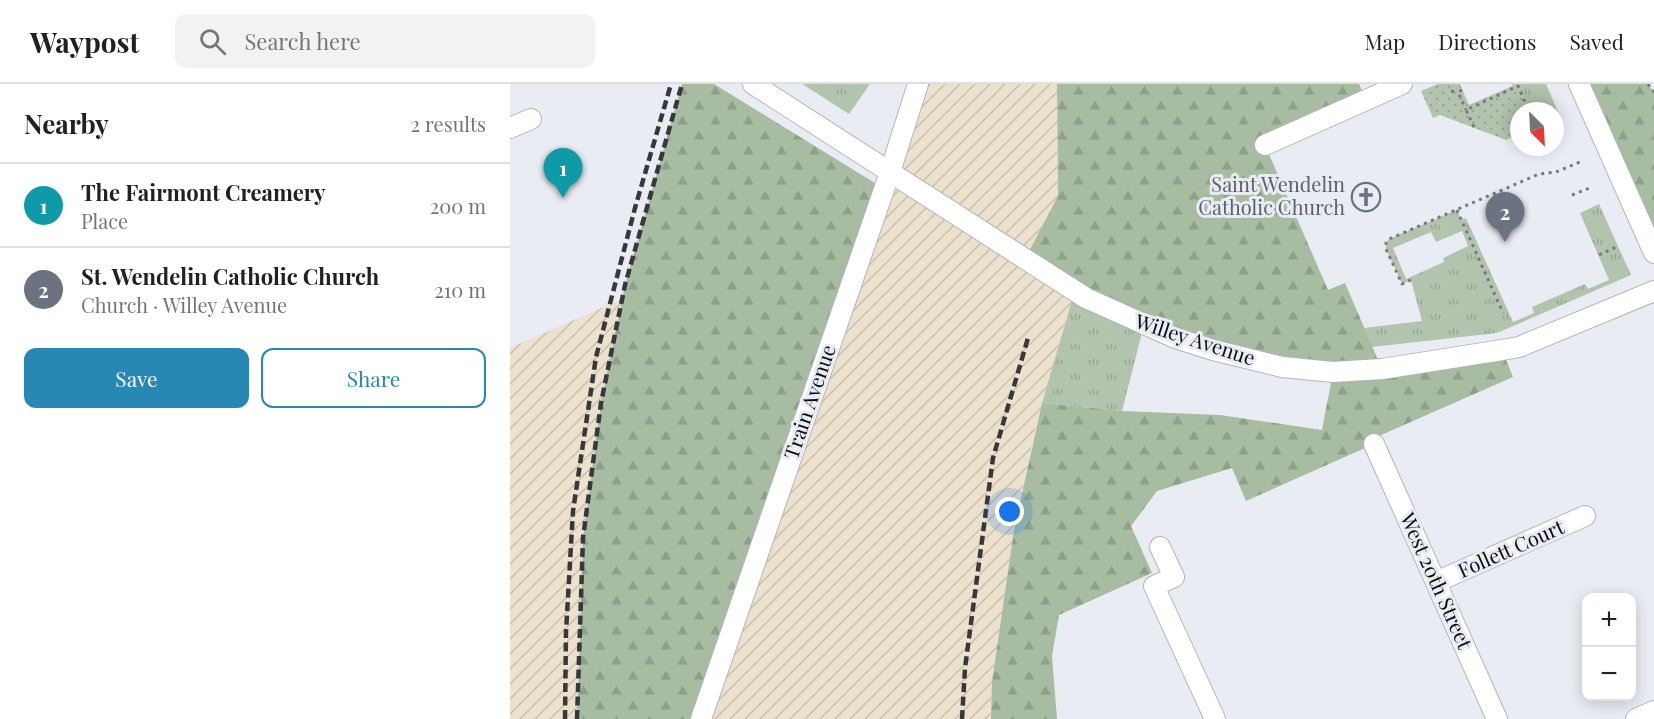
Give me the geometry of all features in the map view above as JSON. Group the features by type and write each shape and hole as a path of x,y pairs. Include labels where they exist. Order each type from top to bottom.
{"street":[{"name":"Willey Avenue","path":"753,84 1086,298 1175,338 1282,367 1333,372 1382,369 1519,347 1654,291"},
{"name":"Train Avenue","path":"702,719 890,172 918,84"},
{"path":"1265,145 1402,84"},
{"path":"1579,84 1654,253"},
{"path":"510,128 531,119"},
{"name":"West 20th Street","path":"1374,444 1497,719"},
{"name":"Follett Court","path":"1436,582 1585,516"},
{"path":"1160,547 1174,576 1154,586 1215,719"},
{"path":"1636,719 1654,711"}],"path":[{"path":"1648,84 1654,92"},
{"path":"1466,110 1518,86 1525,102"},
{"path":"1451,91 1460,91 1474,128"},
{"path":"1411,280 1402,284 1386,249 1386,243 1389,240 1539,174 1556,172 1580,162"},
{"path":"1572,195 1592,187"},
{"path":"1456,210 1503,313"},
{"path":"1599,255 1618,246"}],"shaded area":[{"path":"918,84 1057,84 1058,196 1025,259 1075,290 1037,422 1014,530 992,682 991,719 702,719"},
{"path":"622,299 601,403 583,538 577,719 510,719 510,348"}],"green space":[{"path":"682,84 714,84 883,188 701,719 577,719 583,538 601,403 625,285"},
{"path":"802,84 870,84 849,114"},
{"path":"1057,84 1359,84 1366,100 1265,145 1328,290 1345,283 1382,369 1502,350 1513,377 1372,439 1374,444 1246,501 1232,468 1157,491 1131,526 1152,573 1059,615 1052,656 1057,719 991,719 992,682 1014,530 1042,403 1122,411 1220,415 1322,430 1333,372 1213,350 1025,259 1058,196"},
{"path":"1438,84 1460,84 1469,105 1517,84 1525,102 1510,102 1510,138 1506,140 1440,115 1433,118 1421,91"},
{"path":"1517,84 1546,84 1554,102 1525,102"},
{"path":"1579,84 1648,84 1654,92 1654,253"},
{"path":"1599,204 1631,275 1497,333 1372,347 1364,328 1422,321 1411,280 1402,284 1386,249 1389,239 1457,210 1461,220 1466,218 1513,322 1534,313 1532,307 1585,284 1588,289 1609,280 1580,213","holes":["1462,231 1468,246 1443,258 1444,262 1406,279 1393,248 1431,232 1436,242"]},
{"path":"1075,290 1144,325 1122,411 1042,403"}],"railway":[{"path":"565,719 566,632 573,511 596,357 635,208 671,84"},
{"path":"577,719 583,538 601,403 625,285 682,84"},
{"path":"962,719 965,668 993,458 1028,338"}],"place":[{"name":"Saint Wendelin Catholic Church","path":"1366,197"},
{"name":"The Fairmont Creamery","path":"563,198"},
{"name":"St. Wendelin Catholic Church","path":"1505,242"}]}
